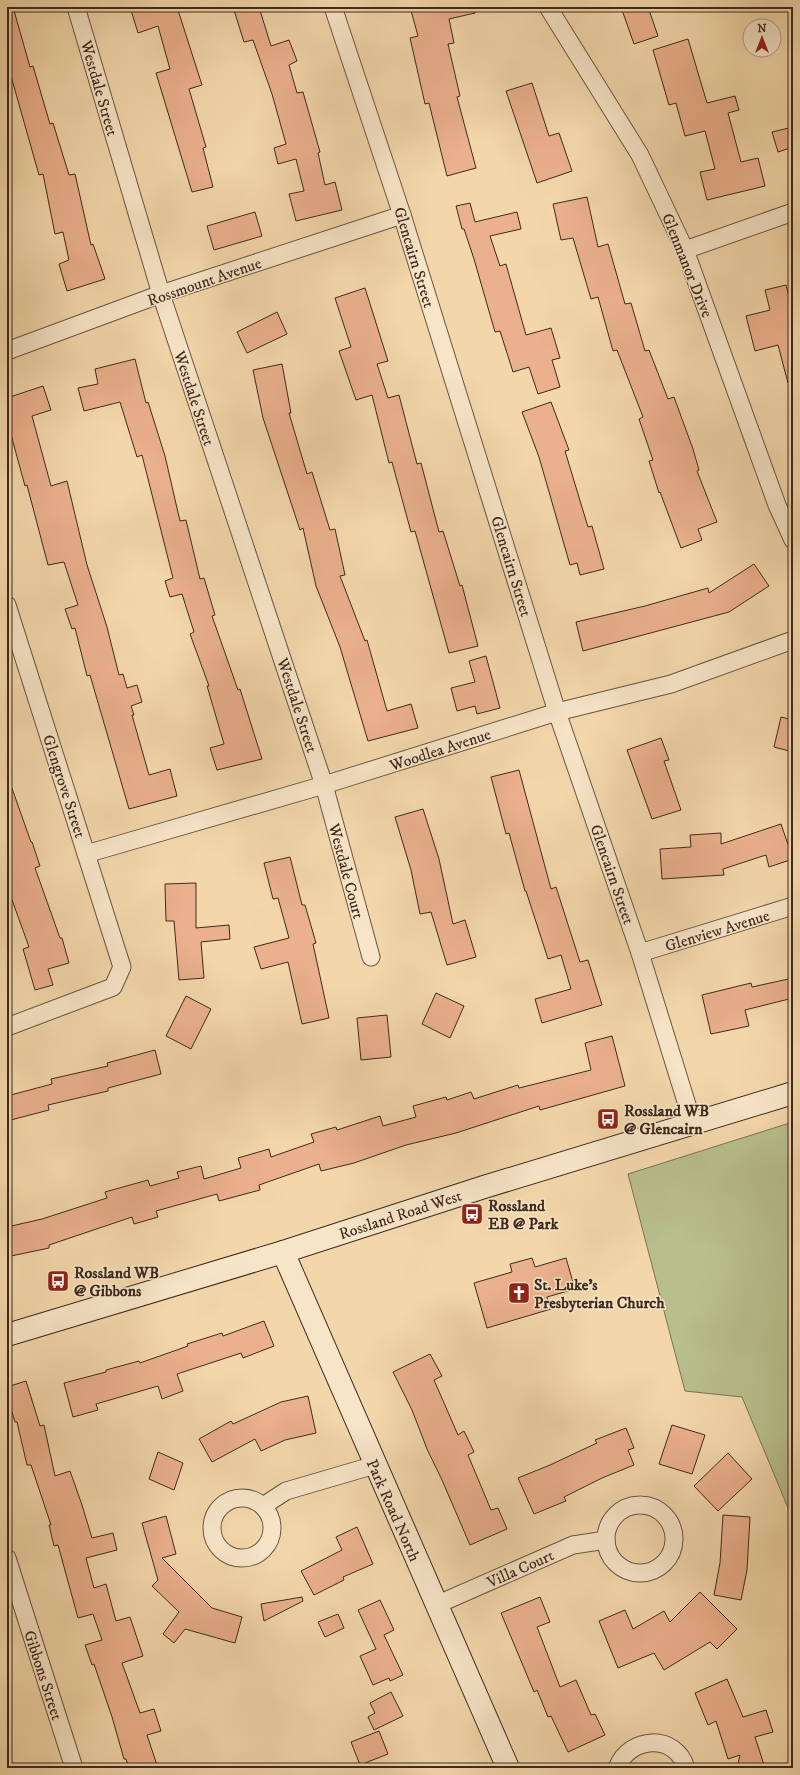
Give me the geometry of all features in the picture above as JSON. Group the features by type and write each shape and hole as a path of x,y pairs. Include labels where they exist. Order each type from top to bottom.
{"main road":[{"name":"Rossland Road West","path":"7,1335 283,1252 484,1187 793,1093"},
{"name":"Park Road North","path":"283,1252 508,1768"}],"street":[{"name":"Westdale Street","path":"76,7 161,294 324,785"},
{"name":"Glencairn Street","path":"333,7 402,215 557,712 640,953 693,1124"},
{"name":"Glenmanor Drive","path":"548,7 640,155 685,250 777,505 793,540"},
{"path":"685,250 793,212"},
{"name":"Rossmount Avenue","path":"7,351 161,294 402,215"},
{"name":"Glengrove Street","path":"7,605 122,967 113,986 7,1027"},
{"name":"Woodlea Avenue","path":"86,854 324,785 557,712 671,684 793,640"},
{"name":"Westdale Court","path":"324,785 370,956"},
{"name":"Glenview Avenue","path":"640,953 793,906"},
{"path":"263,1506 286,1491 375,1465"},
{"path":"641,1504 652,1506 662,1512 670,1520 674,1530 675,1542 672,1553 666,1563 657,1570 646,1573 634,1573 623,1569 614,1561 608,1552 606,1540 607,1529 616,1515 630,1506 641,1504"},
{"name":"Villa Court","path":"436,1605 573,1545 606,1540"},
{"name":"Gibbons Street","path":"7,1558 74,1768"},
{"path":"617,1768 627,1752 637,1745 648,1742 660,1743 670,1748 679,1755 686,1768"}],"green space":[{"path":"793,1122 793,1520 742,1397 685,1391 628,1174"}],"building":[{"path":"7,7 13,7 30,67 33,66 50,124 53,123 69,175 75,174 91,245 93,244 105,279 67,291 59,264 69,260 63,232 55,234 43,174 39,175 7,62"},
{"path":"130,7 177,7 202,85 189,89 206,147 203,148 213,187 192,192 156,73 170,69 158,26 138,33"},
{"path":"233,7 259,7 271,46 289,40 297,61 289,65 297,93 303,92 320,152 318,153 325,185 335,182 342,210 296,221 289,194 304,191 296,159 278,164 274,148 286,144 272,94 253,40 244,42"},
{"path":"410,7 475,7 475,13 449,19 454,43 448,44 460,96 457,97 476,168 447,176 429,103 425,104 410,38 418,36"},
{"path":"621,7 648,7 658,36 634,44"},
{"path":"688,39 707,103 735,96 739,110 728,113 741,162 758,158 765,186 707,200 700,172 715,169 705,131 685,136 676,103 669,105 653,50"},
{"path":"532,83 549,136 559,133 572,171 537,183 506,91"},
{"path":"793,127 793,147 778,152 772,132"},
{"path":"587,197 598,247 608,244 625,304 631,303 645,351 649,350 668,399 674,397 693,449 699,470 697,471 717,522 698,529 702,540 681,548 660,492 659,493 649,461 653,460 639,419 643,417 617,350 613,351 598,297 591,299 573,238 561,240 553,204"},
{"path":"470,203 475,222 517,212 521,229 490,236 500,266 506,264 526,335 551,328 560,358 552,360 560,387 538,394 529,367 513,372 500,331 495,332 474,259 464,229 462,229 456,206"},
{"path":"255,212 262,236 214,250 207,226"},
{"path":"786,285 793,312 793,382 788,383 778,345 755,351 746,316 770,310 765,290"},
{"path":"365,288 388,361 377,364 388,398 399,395 417,464 421,463 439,532 443,531 460,586 462,585 478,646 449,653 415,531 411,532 392,462 389,463 372,395 356,400 339,351 351,347 335,298"},
{"path":"277,312 287,334 247,353 237,332"},
{"path":"135,359 146,403 148,402 165,456 180,521 186,520 200,579 204,578 215,615 212,616 238,690 240,689 262,759 217,770 210,748 224,744 207,686 209,686 190,634 194,632 182,594 170,597 165,581 173,578 142,455 137,457 120,402 84,411 78,388 98,384 95,369"},
{"path":"282,364 291,413 289,413 307,474 312,472 330,530 335,529 345,575 340,576 365,641 367,640 387,711 411,704 418,728 368,741 340,647 316,586 303,528 300,530 263,418 253,370"},
{"path":"43,386 51,410 32,416 51,486 67,481 87,565 107,627 119,675 123,674 127,688 137,685 142,702 131,706 134,715 132,715 149,775 170,769 177,796 129,809 90,675 87,676 75,628 72,629 65,609 78,605 64,562 48,565 27,485 25,486 7,420 7,398"},
{"path":"551,402 569,450 565,451 588,527 592,526 604,569 580,575 577,563 570,565 539,457 522,412"},
{"path":"754,564 769,586 729,612 583,651 576,622 645,606 708,588 709,593"},
{"path":"486,656 500,708 477,714 475,706 457,711 451,688 475,682 469,661"},
{"path":"781,717 793,720 793,752 774,747"},
{"path":"661,738 669,760 664,761 681,810 652,819 627,750"},
{"path":"519,770 551,889 556,887 580,962 588,960 602,1005 542,1023 535,999 571,989 561,955 548,959 525,891 509,833 506,834 491,777"},
{"path":"7,780 9,780 32,842 40,866 35,868 60,938 62,938 69,963 48,969 53,985 35,990 23,949 29,947 7,886"},
{"path":"423,809 439,859 453,924 465,920 476,957 447,965 431,912 420,914 411,870 395,817"},
{"path":"781,824 793,859 769,867 766,855 723,869 724,875 662,879 660,849 691,847 690,835 721,833 721,844"},
{"path":"290,857 302,905 305,905 316,943 313,944 329,1018 302,1024 288,962 261,969 254,947 289,938 278,898 273,899 264,863"},
{"path":"196,883 196,928 229,925 230,939 201,942 204,978 179,980 174,921 166,921 165,884"},
{"path":"793,978 793,998 745,1010 749,1026 711,1034 702,995 751,983 752,987"},
{"path":"436,993 464,1006 450,1038 422,1024"},
{"path":"186,996 211,1009 191,1049 166,1036"},
{"path":"387,1015 391,1057 361,1060 357,1018"},
{"path":"612,1036 625,1086 540,1110 539,1106 456,1133 406,1145 354,1163 321,1171 319,1164 259,1185 260,1190 219,1201 217,1194 156,1211 158,1217 134,1224 132,1217 49,1245 49,1248 11,1256 7,1237 7,1227 42,1219 107,1198 105,1192 148,1180 150,1186 179,1178 177,1172 201,1166 204,1179 241,1168 238,1158 269,1149 271,1157 314,1142 311,1134 336,1127 337,1130 380,1116 383,1126 416,1117 413,1106 446,1097 447,1100 471,1092 474,1099 518,1085 519,1088 591,1070 585,1043"},
{"path":"155,1050 161,1074 108,1088 108,1091 48,1105 49,1110 7,1121 7,1096 52,1084 51,1079 108,1066 107,1063"},
{"name":"St. Luke's Presbyterian Church","path":"532,1258 535,1267 566,1258 575,1289 547,1297 551,1309 487,1328 474,1283 512,1272 510,1264"},
{"path":"264,1321 274,1346 243,1358 241,1353 177,1374 183,1391 162,1399 158,1386 96,1404 98,1410 73,1417 64,1383 106,1372 106,1370 139,1361 140,1363 188,1346 187,1344 222,1333 223,1336"},
{"path":"430,1354 442,1376 434,1380 458,1435 464,1431 474,1452 468,1455 491,1510 498,1508 507,1529 470,1545 427,1449 412,1410 393,1372"},
{"path":"26,1381 40,1426 44,1425 55,1476 70,1471 92,1538 113,1533 117,1550 86,1558 94,1588 106,1584 116,1621 130,1617 143,1656 122,1663 140,1713 154,1709 161,1731 147,1735 158,1768 129,1768 126,1759 124,1759 112,1717 94,1664 92,1665 85,1645 102,1640 93,1614 78,1618 58,1545 54,1546 49,1525 51,1525 31,1465 27,1465 17,1422 15,1422 7,1396 7,1387"},
{"path":"308,1396 316,1433 285,1440 261,1451 255,1439 212,1462 199,1439 231,1421 233,1424 281,1402"},
{"path":"672,1425 705,1435 692,1474 659,1464"},
{"path":"626,1428 634,1448 628,1450 634,1465 602,1478 564,1497 566,1501 534,1514 518,1478 597,1443 595,1440"},
{"path":"158,1452 183,1463 174,1490 149,1479"},
{"path":"728,1453 752,1479 718,1511 694,1486"},
{"path":"723,1515 750,1517 747,1570 741,1600 714,1595 720,1563"},
{"path":"166,1516 176,1554 162,1558 212,1608 242,1617 235,1643 185,1629 174,1643 163,1634 179,1612 152,1586 158,1580 142,1523"},
{"path":"357,1527 373,1564 343,1577 344,1580 314,1595 301,1571 342,1550 336,1537"},
{"path":"700,1592 737,1629 717,1649 710,1642 664,1670 654,1653 618,1668 599,1621 625,1610 633,1629 664,1611 670,1622"},
{"path":"302,1597 303,1601 264,1621 261,1604"},
{"path":"540,1597 550,1622 537,1627 560,1687 576,1680 591,1715 595,1714 605,1735 568,1752 551,1716 548,1717 537,1690 534,1692 501,1613"},
{"path":"380,1600 394,1630 384,1635 403,1675 390,1681 389,1678 373,1685 360,1656 376,1649 358,1610"},
{"path":"338,1614 344,1628 325,1637 318,1622"},
{"path":"727,1679 743,1717 766,1710 773,1732 755,1737 765,1768 737,1768 740,1755 728,1759 716,1721 708,1725 695,1693"},
{"path":"391,1692 403,1716 374,1730 368,1717 375,1713 370,1703"},
{"path":"379,1731 388,1754 360,1765 351,1742"}],"place":[{"name":"Rossland WB @ Glencairn","path":"608,1119"},
{"name":"Rossland EB @ Park","path":"472,1214"},
{"name":"Rossland WB @ Gibbons","path":"58,1281"},
{"name":"St. Luke's Presbyterian Church","path":"519,1293"}]}
